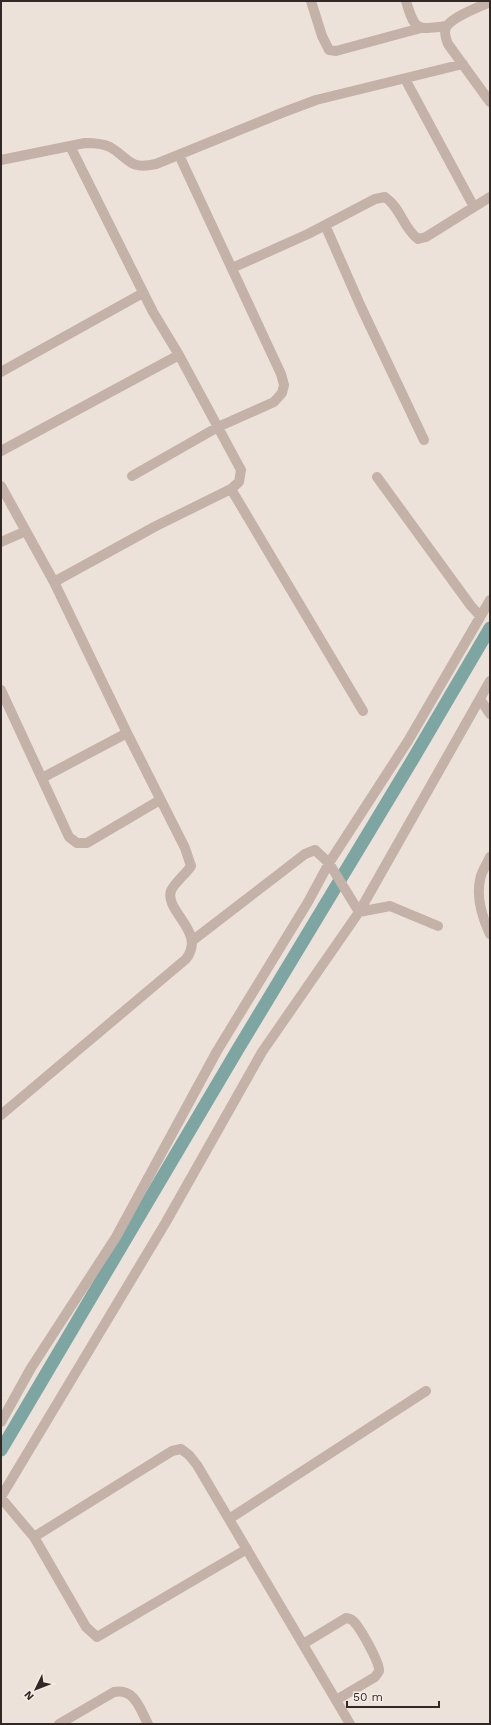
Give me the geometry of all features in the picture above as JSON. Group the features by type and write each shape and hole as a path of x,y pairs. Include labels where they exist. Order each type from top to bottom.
{"street":[{"path":"311,1 322,36 329,50 336,51 421,28"},
{"path":"406,1 412,21 421,28 427,29 447,26 455,19 490,2"},
{"path":"447,26 445,34 448,44 490,102"},
{"path":"1,160 85,143 109,146 135,166 142,167 156,164 316,100 463,64"},
{"path":"405,78 474,207"},
{"path":"54,582 156,526 231,489 239,482 241,470 179,355 143,293 70,146"},
{"path":"132,476 218,427 274,402 282,394 284,385 281,374 179,155"},
{"path":"232,268 325,226 376,199 385,197 393,203 411,234 418,239 426,237 490,197"},
{"path":"325,226 361,307 424,440"},
{"path":"1,372 143,293"},
{"path":"1,451 179,355"},
{"path":"377,477 471,606 480,616"},
{"path":"1,486 54,582 127,733 185,848 191,866 171,890 171,898 191,936 193,945 191,953 186,959 1,1115"},
{"path":"231,489 363,711"},
{"path":"1,542 26,531"},
{"path":"1,1422 31,1368 116,1237 217,1051 308,902 329,863 408,741 490,600"},
{"path":"247,1549 97,1636 92,1634 86,1627 34,1537 1,1497 166,1222 262,1052 356,907 490,681"},
{"path":"1,690 69,837 77,843 87,843 160,800"},
{"path":"480,699 490,714"},
{"path":"42,778 127,733"},
{"path":"192,941 305,854 315,850 329,863 356,907"},
{"path":"490,857 480,879 479,900 483,920 490,934"},
{"path":"356,907 390,906 438,926"},
{"path":"229,1519 426,1391"},
{"path":"34,1537 172,1451 181,1449 189,1455 197,1465 350,1724"},
{"path":"302,1644 346,1618 352,1619 378,1660 380,1671 375,1677 336,1700"},
{"path":"59,1724 114,1692 120,1691 128,1692 135,1699 148,1724"}],"waterway":[{"path":"1,1450 238,1049 410,764 490,628"}]}
